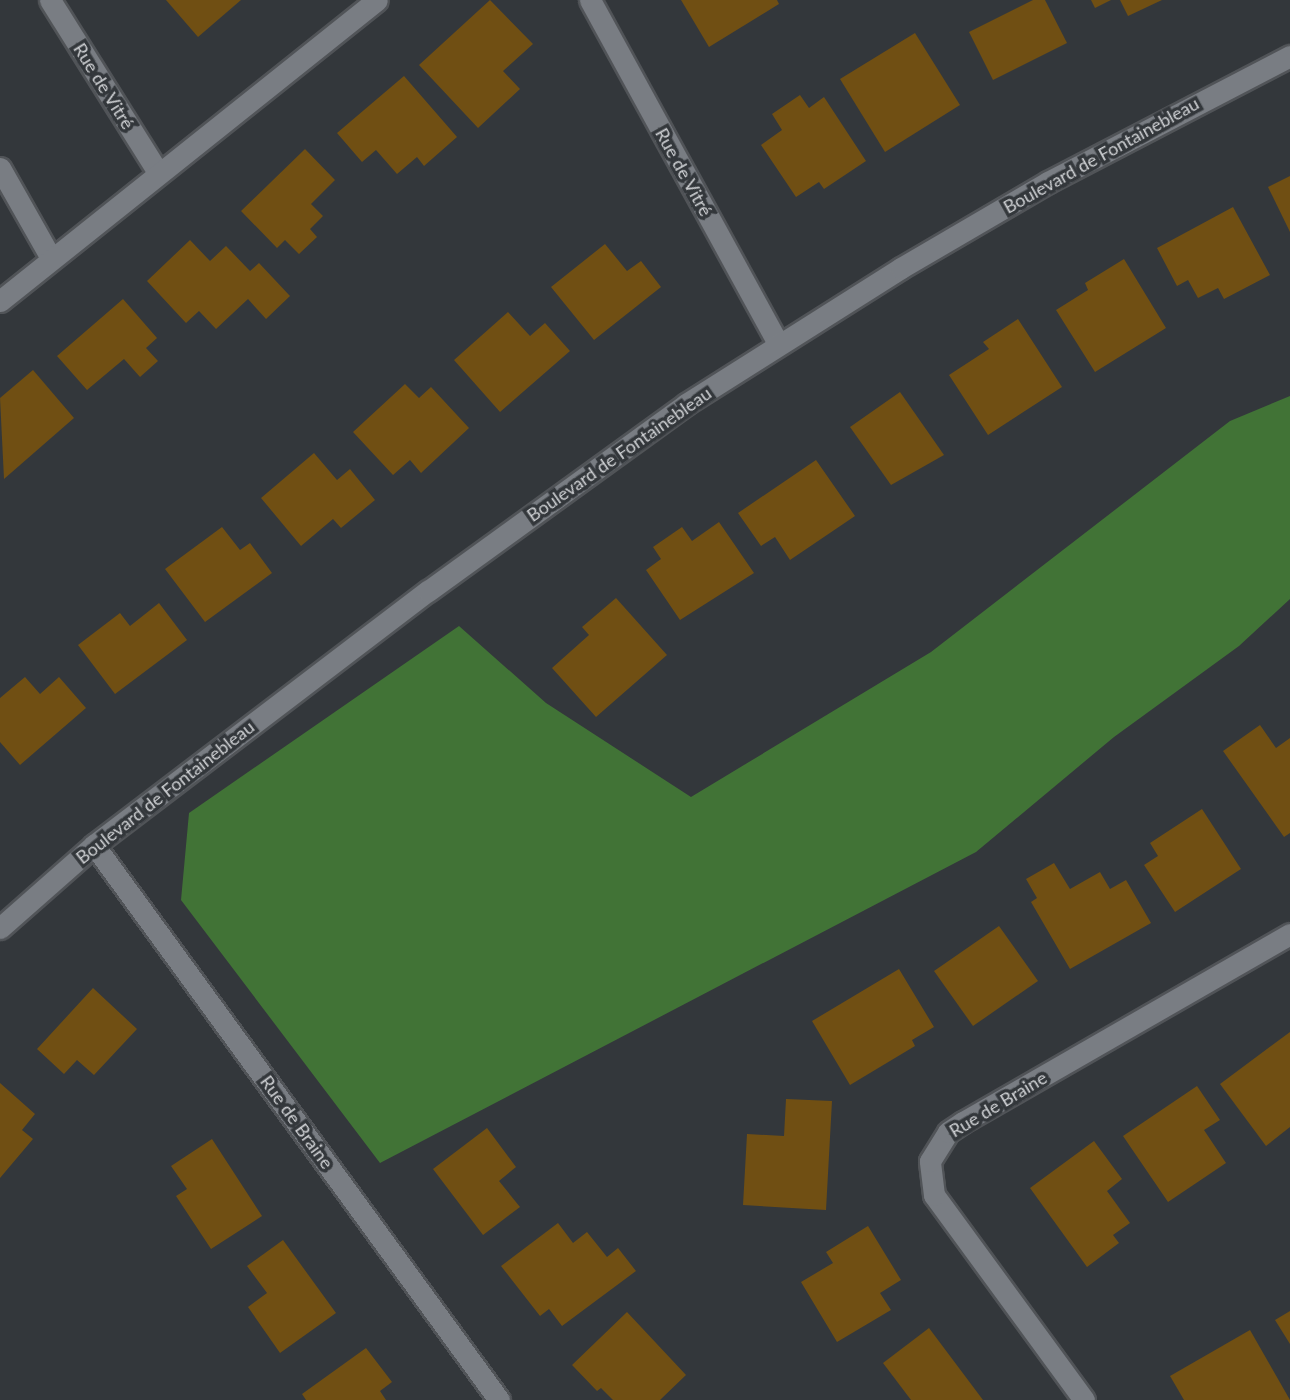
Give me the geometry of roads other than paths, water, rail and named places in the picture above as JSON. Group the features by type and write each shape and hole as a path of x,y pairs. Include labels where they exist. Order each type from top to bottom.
{"street":[{"name":"Rue de Vitré","path":"50,0 158,172"},
{"path":"0,301 158,172 377,0"},
{"name":"Rue de Vitré","path":"590,0 778,344"},
{"name":"Boulevard de Fontainebleau","path":"0,928 94,845 428,591 676,412 778,344 1048,182 1290,56"},
{"path":"0,168 51,258"},
{"name":"Rue de Braine","path":"94,845 499,1400"},
{"name":"Rue de Braine","path":"1084,1400 934,1195 930,1161 948,1132 963,1122 1290,934"}]}
